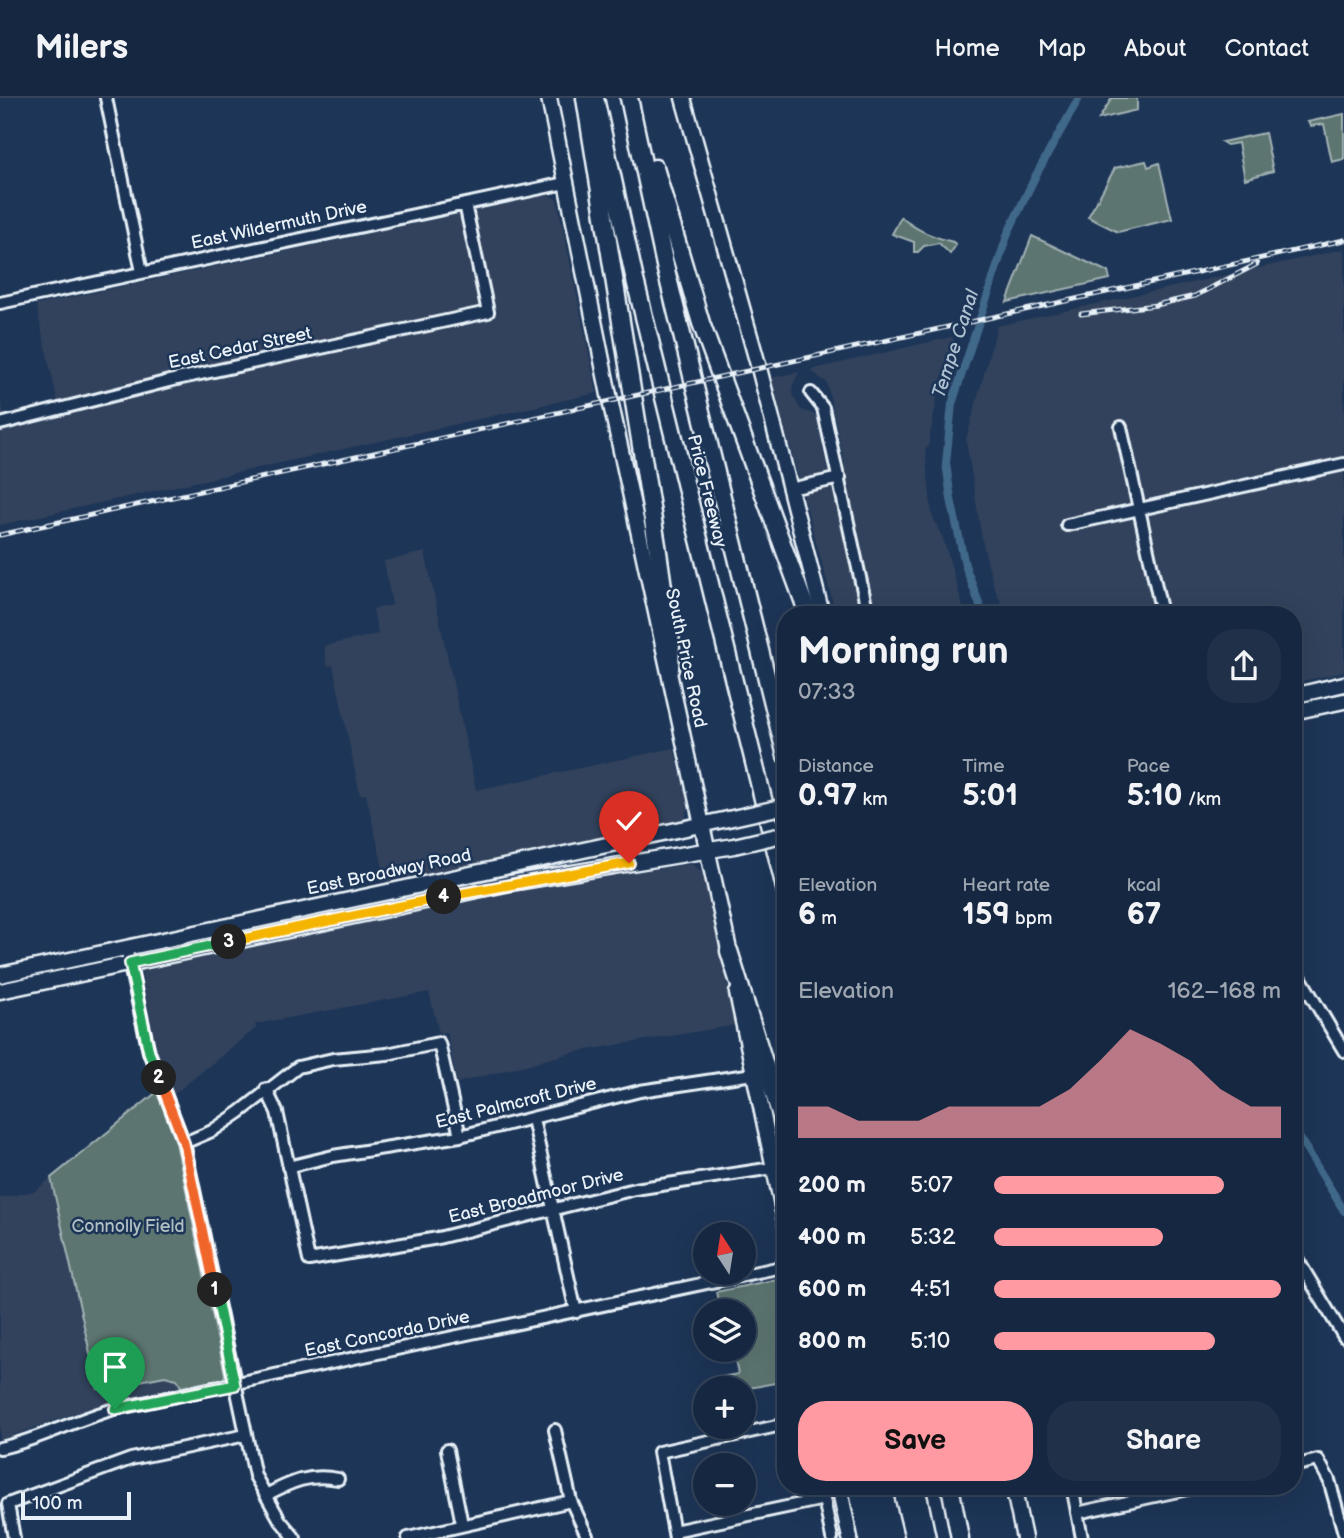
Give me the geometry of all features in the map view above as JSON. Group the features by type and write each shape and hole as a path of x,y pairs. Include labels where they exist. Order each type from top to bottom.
{"highway":[{"path":"585,98 657,545 671,643 670,669"},
{"name":"Price Freeway","path":"594,98 634,276 777,856"},
{"name":"Price Freeway","path":"629,98 670,283 777,719"},
{"path":"636,98 701,323 805,606"},
{"path":"729,951 777,1103"},
{"path":"903,1495 914,1538"},
{"path":"918,1495 927,1538"},
{"path":"952,1495 960,1538"},
{"path":"963,1495 971,1538"}],"main road":[{"name":"South Price Road","path":"549,98 777,1188"},
{"path":"683,98 820,606"},
{"path":"1302,693 1344,684"},
{"path":"1302,710 1344,701"},
{"name":"East Broadway Road","path":"0,975 777,808"},
{"name":"East Broadway Road","path":"0,991 505,884 707,851 777,836"},
{"path":"501,868 505,884"},
{"path":"396,891 399,906"},
{"path":"841,1495 850,1538"},
{"path":"1015,1495 1024,1538"}],"street":[{"path":"106,98 142,272"},
{"name":"East Wildermuth Drive","path":"0,303 565,183"},
{"name":"East Cedar Street","path":"0,424 177,379 488,312 465,204"},
{"path":"811,393 822,408 840,478 866,606"},
{"path":"1121,427 1160,606"},
{"path":"1068,525 1344,464"},
{"path":"790,489 840,478"},
{"path":"126,948 149,1052 184,1143 255,1476 295,1538"},
{"path":"1302,980 1344,1051"},
{"path":"184,1143 229,1120 298,1067 333,1059 387,1054 439,1043 460,1136"},
{"name":"East Palmcroft Drive","path":"288,1167 333,1156 402,1148 460,1136 640,1091 752,1074"},
{"path":"266,1089 277,1112 288,1167"},
{"path":"534,1119 576,1312"},
{"name":"East Broadmoor Drive","path":"288,1167 309,1260 438,1238 635,1189 772,1168"},
{"path":"1302,1267 1344,1336"},
{"name":"East Concorda Drive","path":"0,1448 17,1445 78,1419 777,1268"},
{"path":"777,1426 659,1452 675,1535 824,1499 832,1538"},
{"path":"555,1430 571,1501 588,1538"},
{"path":"14,1538 8,1504 131,1459 246,1435"},
{"path":"447,1450 462,1524"},
{"path":"1302,1464 1318,1460 1329,1480 1344,1533"},
{"path":"265,1495 294,1481 319,1475 338,1479"},
{"path":"1074,1495 1082,1538"},
{"path":"1077,1513 1160,1495"},
{"path":"408,1538 571,1501"}],"shaded area":[{"path":"548,195 557,199 597,393 0,525 0,397 8,430 61,417 36,305"},
{"path":"1344,249 1344,672 1302,681 1302,606 1002,606 994,587 983,545 966,440 997,326"},
{"path":"951,337 954,339 939,387 928,447 925,449 932,515 944,541 963,606 834,606 771,378 799,372 792,387 793,396 801,410 816,415 827,470 845,465 827,383 810,370"},
{"path":"425,552 476,790 674,748 688,804 685,819 387,886 366,794 360,795 333,665 327,666 324,646 378,634 373,609 392,605 384,561"},
{"path":"692,864 705,874 736,1025 575,1052 457,1083 447,1032 439,1033 429,992 255,1024 256,1028 173,1095 161,1070 140,968 499,894 518,887"},
{"path":"51,1178 98,1389 165,1376 177,1380 181,1387 89,1408 0,1440 0,1198 35,1191"}],"green space":[{"path":"1112,98 1137,98 1137,110 1099,119"},
{"path":"1344,114 1344,159 1332,162 1324,124 1311,126 1308,122"},
{"path":"1265,133 1273,171 1245,179 1238,143 1227,145 1222,142"},
{"path":"1146,161 1148,167 1159,163 1172,219 1118,232 1088,217 1115,168"},
{"path":"901,217 919,230 956,245 950,254 939,243 924,246 914,252 914,242 892,234"},
{"path":"1032,236 1108,272 1110,279 1007,302"},
{"name":"Connolly Field","path":"157,1092 172,1124 225,1375 223,1379 181,1387 177,1379 165,1376 98,1389 51,1178"},
{"path":"777,1279 777,1383 756,1387 756,1376 727,1376 738,1374 736,1362 756,1362 756,1299 718,1299 716,1292"}],"waterway":[{"name":"Tempe Canal","path":"980,606 965,565 951,499 946,463 952,404 1008,233 1036,175 1079,98"},
{"name":"Tempe Canal","path":"1302,1142 1344,1211"}],"railway":[{"path":"0,535 1344,240"},
{"path":"1081,314 1156,305 1195,296 1257,264"}],"route":[{"path":"115,1409 235,1385 184,1143 149,1052 130,963 505,884 629,863"}]}
